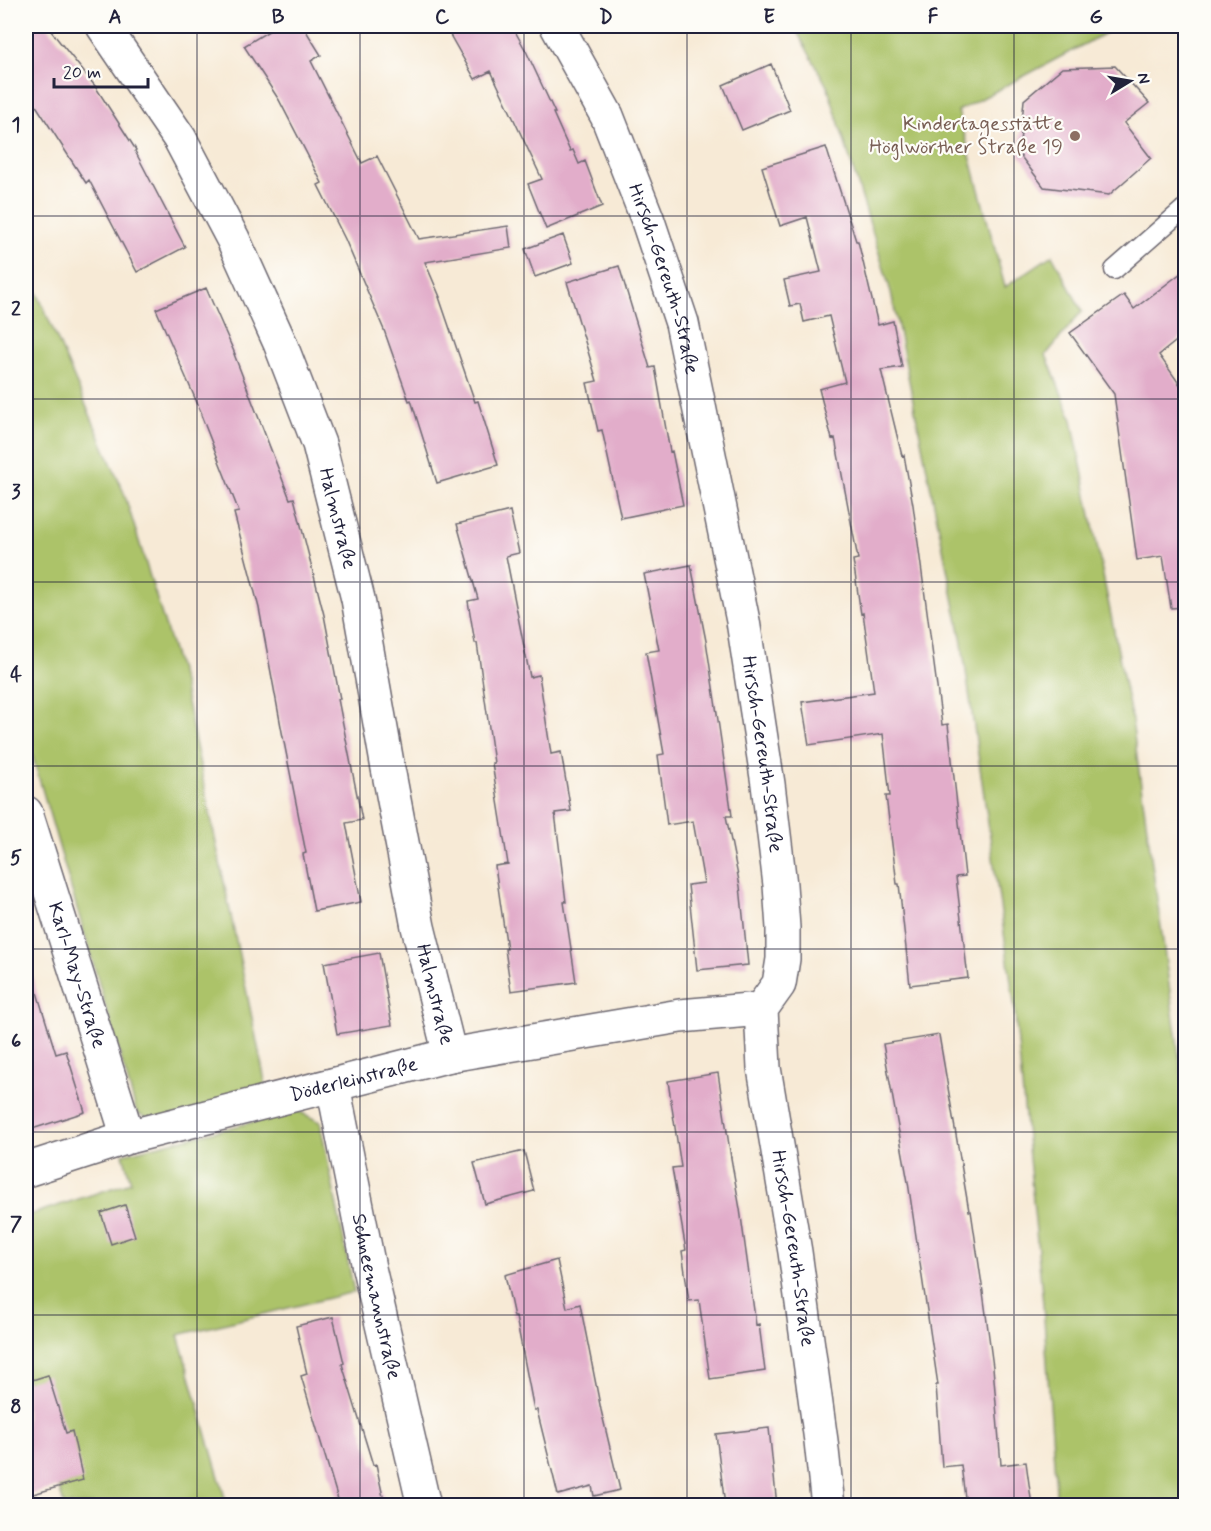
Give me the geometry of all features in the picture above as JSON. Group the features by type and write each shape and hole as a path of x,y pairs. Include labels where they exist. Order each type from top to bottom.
{"street":[{"name":"Halmstraße","path":"103,26 180,139 233,239 280,343 319,444 358,599 418,927 450,1055"},
{"name":"Hirsch-Gereuth-Straße","path":"557,26 607,116 647,218 682,322 743,621 768,784 783,928 783,959 779,984 760,1009 764,1068 795,1252 828,1506"},
{"name":"Karl-May-Straße","path":"26,813 128,1137"},
{"name":"Döderleinstraße","path":"26,1170 128,1137 450,1055 680,1016 760,1009"},
{"name":"Schneemannstraße","path":"333,1085 369,1268 423,1506"}],"lane":[{"path":"1114,270 1185,207"}],"green space":[{"path":"794,26 1119,26 958,111 1005,287 1052,255 1082,311 1046,355 1072,420 1132,721 1185,1098 1185,1505 1057,1505 1043,1304 1014,1002 961,637 891,292 828,88"},
{"path":"26,271 124,493 183,683 265,1081 263,1097 155,1122 137,1113 26,734"},
{"path":"298,1111 320,1122 354,1292 178,1335 227,1505 64,1505 26,1378 26,1216 131,1182 123,1154"}],"building":[{"path":"26,26 47,26 95,86 136,150 185,247 137,272 89,180 86,183 26,90"},
{"path":"277,26 303,26 321,55 311,61 362,163 377,156 419,239 508,226 511,248 425,262 440,297 475,402 478,401 498,465 437,483 411,400 409,401 384,330 345,239 318,185 322,183 279,100 244,46"},
{"path":"445,26 512,26 555,113 553,113 570,151 573,150 579,164 585,161 602,206 546,229 528,184 542,179 491,71 475,79"},
{"path":"771,64 790,110 742,130 723,85"},
{"path":"1115,66 1149,103 1124,123 1151,158 1109,195 1044,187 1019,154 1024,100 1062,68"},
{"path":"826,147 856,241 858,241 878,325 893,321 902,367 881,370 902,456 904,455 913,505 942,725 948,724 965,876 956,877 968,978 910,985 899,884 897,884 886,796 890,796 883,734 809,745 802,702 874,692 853,560 858,559 835,438 832,439 819,389 845,382 829,316 804,322 800,304 790,306 784,280 821,272 807,217 780,226 762,167"},
{"path":"563,235 573,263 535,277 525,249"},
{"path":"619,266 650,368 655,367 670,452 672,451 683,505 621,518 602,430 598,431 587,383 597,381 567,282"},
{"path":"1185,270 1185,334 1159,355 1185,392 1185,396 1181,397 1185,433 1185,607 1171,608 1163,556 1137,560 1114,394 1070,333 1124,295 1134,309"},
{"path":"206,288 235,354 290,499 294,498 324,615 362,820 346,823 361,902 314,911 303,854 306,853 259,608 234,513 239,512 202,414 156,309"},
{"path":"510,511 519,553 506,556 530,677 539,675 551,754 561,752 571,811 555,813 566,902 564,902 576,982 511,991 495,866 508,864 492,763 494,763 477,643 475,643 468,601 478,599 457,524"},
{"path":"691,565 706,641 732,816 726,816 740,886 748,965 697,970 688,885 704,883 693,821 667,825 658,755 664,754 646,652 659,650 644,574"},
{"path":"379,953 392,1025 337,1034 324,963"},
{"path":"31,973 56,1054 66,1051 85,1112 26,1131 26,974"},
{"path":"939,1035 969,1211 971,1211 983,1292 993,1367 1001,1465 1026,1462 1032,1506 966,1506 961,1465 942,1467 936,1385 938,1385 908,1182 883,1044"},
{"path":"718,1073 765,1371 710,1379 699,1300 689,1301 682,1251 686,1250 672,1168 681,1167 668,1081"},
{"path":"524,1151 534,1191 485,1204 474,1163"},
{"path":"125,1205 135,1236 111,1244 101,1213"},
{"path":"557,1260 567,1308 580,1304 620,1490 594,1496 592,1486 558,1495 537,1410 534,1410 516,1317 514,1317 505,1275"},
{"path":"333,1317 344,1363 342,1364 373,1465 376,1464 385,1506 340,1506 301,1376 307,1374 296,1326"},
{"path":"48,1375 66,1433 72,1431 83,1480 26,1496 26,1382"},
{"path":"769,1428 777,1506 725,1506 716,1434"}],"place":[{"name":"Kindertagesstätte Höglwörther Straße 19","path":"1075,136"}]}
